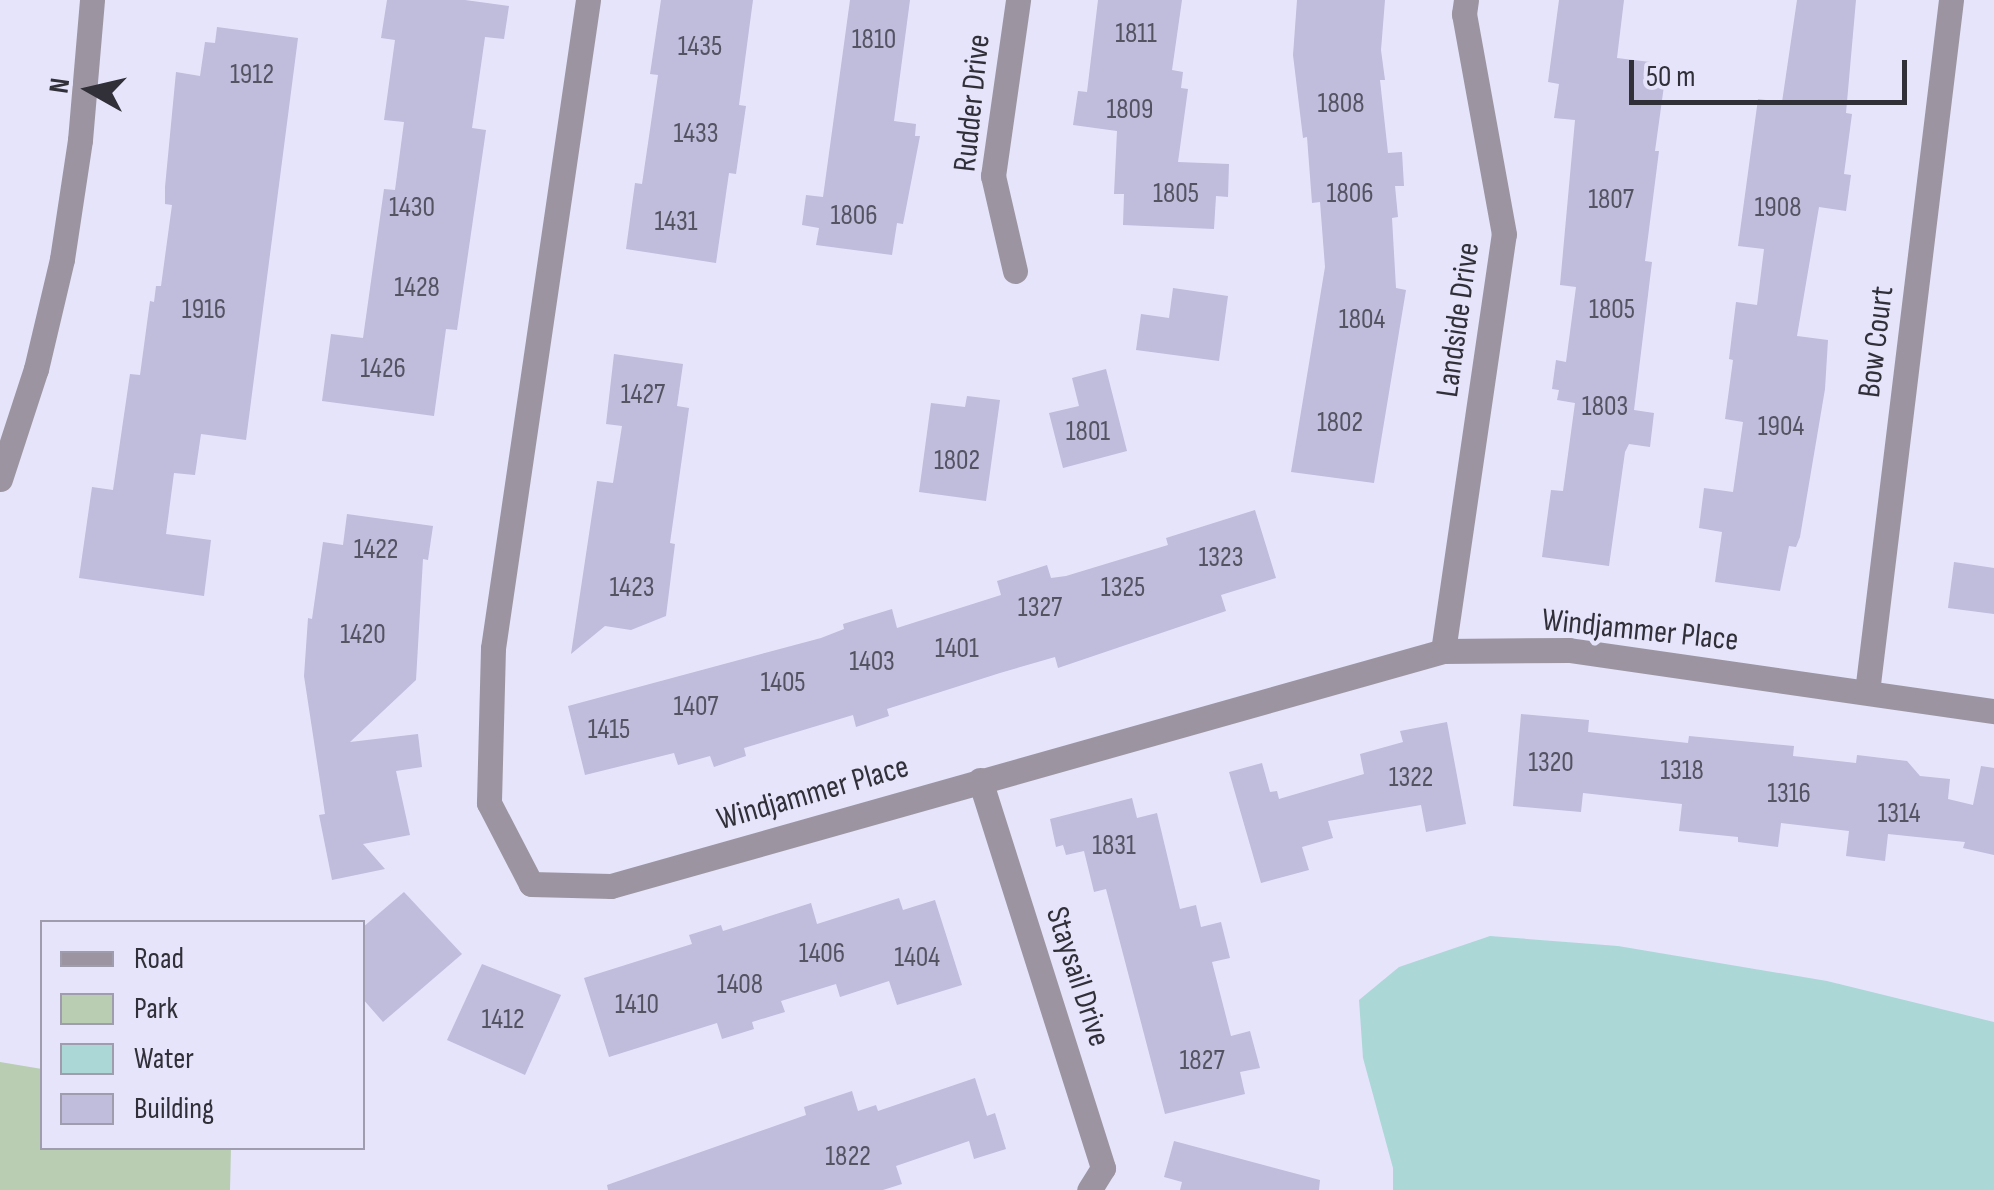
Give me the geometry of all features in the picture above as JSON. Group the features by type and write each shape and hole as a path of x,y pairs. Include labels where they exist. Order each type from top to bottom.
{"street":[{"path":"0,479 36,370 62,259 82,122 92,0"},
{"name":"Windjammer Place","path":"588,0 493,648 490,803 532,884 611,886 1444,651 1569,650 1994,711"},
{"name":"Rudder Drive","path":"1015,271 993,176 1018,0"},
{"name":"Landside Drive","path":"1444,651 1504,234 1464,14 1466,0"},
{"name":"Bow Court","path":"1868,692 1950,0"},
{"name":"Staysail Drive","path":"980,780 1104,1168 1088,1190"}],"green space":[{"path":"0,1062 40,1069 40,1150 231,1150 230,1190 0,1190"}],"water":[{"path":"1490,936 1618,946 1827,981 1994,1022 1994,1190 1393,1190 1393,1168 1363,1058 1359,1000 1399,967"}],"building":[{"path":"387,0 465,0 509,6 504,39 485,37 472,128 486,130 457,330 446,329 434,416 322,401 331,334 363,338 384,189 395,190 404,122 384,120 395,40 381,38"},
{"path":"661,0 753,0 739,105 746,106 736,174 729,173 716,263 626,249 635,183 642,184 658,75 650,74"},
{"path":"850,0 910,0 894,121 916,124 915,136 920,136 903,224 897,223 892,255 816,245 819,228 802,225 806,195 823,197"},
{"path":"1098,0 1182,0 1172,70 1183,72 1181,88 1188,89 1178,162 1229,164 1228,197 1216,196 1214,229 1123,225 1124,194 1114,194 1117,131 1073,125 1078,91 1087,92"},
{"path":"1297,0 1385,0 1381,50 1385,80 1380,80 1388,153 1402,152 1404,186 1395,186 1398,217 1392,218 1396,288 1406,290 1374,483 1291,472 1325,267 1320,202 1312,203 1307,137 1303,138 1293,55"},
{"path":"1559,0 1624,0 1617,58 1667,64 1645,261 1652,262 1634,410 1654,413 1650,447 1629,444 1625,452 1609,566 1542,557 1551,490 1563,491 1575,403 1557,400 1559,390 1552,389 1556,360 1566,362 1576,287 1560,285 1575,120 1554,118 1559,84 1548,82"},
{"path":"1797,0 1856,0 1846,113 1852,114 1844,174 1851,175 1846,211 1819,207 1797,336 1828,340 1825,389 1800,537 1796,547 1789,546 1780,591 1715,582 1722,532 1699,528 1704,488 1733,492 1743,422 1725,419 1736,302 1757,305 1764,249 1738,246 1758,99 1782,102"},
{"path":"217,27 298,38 246,440 201,434 195,475 174,473 166,534 211,540 204,596 79,578 92,487 113,490 130,374 140,375 150,301 154,302 156,286 161,286 172,205 165,204 165,187 176,72 200,76 205,42 215,43"},
{"path":"1173,288 1228,296 1219,361 1136,350 1141,314 1169,318"},
{"path":"614,354 683,364 677,406 689,408 670,543 675,544 666,616 631,630 605,626 571,654 597,481 613,483 622,426 606,424"},
{"path":"1106,369 1127,451 1063,468 1049,413 1079,406 1072,378"},
{"path":"967,396 1000,400 986,501 919,492 931,403 965,407"},
{"path":"1255,510 1276,578 1221,595 1226,611 1058,668 1055,657 1000,673 887,709 889,716 856,727 853,715 744,748 746,756 714,767 710,756 678,765 674,753 585,775 568,706 821,638 844,629 843,624 892,609 897,628 1001,595 997,581 1047,565 1051,578 1066,576 1168,545 1166,538"},
{"path":"347,514 433,526 428,560 423,559 416,680 350,742 418,734 422,767 396,771 410,835 363,844 385,869 332,880 319,815 325,814 304,676 308,618 312,619 323,542 343,545"},
{"path":"1954,562 1994,568 1994,614 1948,608"},
{"path":"1521,714 1589,720 1588,732 1688,743 1689,736 1794,746 1793,756 1856,763 1857,755 1907,761 1920,776 1950,779 1948,799 1973,805 1981,766 1994,768 1994,855 1963,848 1965,842 1888,834 1885,861 1846,856 1849,831 1781,823 1778,847 1738,842 1738,837 1679,831 1682,804 1583,793 1581,812 1513,806"},
{"path":"1447,722 1466,824 1426,832 1421,805 1328,821 1333,838 1302,847 1309,870 1261,883 1229,772 1262,763 1270,792 1277,791 1279,799 1364,774 1360,754 1403,742 1400,731"},
{"path":"1132,798 1137,818 1157,813 1180,909 1196,905 1201,927 1221,922 1230,958 1212,962 1231,1036 1250,1031 1260,1068 1240,1072 1245,1094 1165,1114 1106,889 1094,892 1084,851 1066,855 1063,845 1056,847 1050,819"},
{"path":"404,892 462,954 383,1022 365,1001 365,925"},
{"path":"899,898 903,910 935,900 962,985 897,1005 889,981 840,997 836,984 781,1001 785,1012 752,1022 754,1029 722,1039 717,1023 609,1057 584,978 692,944 689,935 721,925 723,931 811,903 817,924"},
{"path":"482,964 561,995 525,1075 447,1040"},
{"path":"975,1078 987,1116 995,1113 1006,1149 974,1159 969,1141 896,1166 902,1184 883,1190 608,1190 607,1185 806,1115 804,1107 852,1091 858,1111 876,1105 878,1111"},
{"path":"1174,1141 1320,1180 1319,1190 1180,1190 1182,1182 1164,1177"}]}
